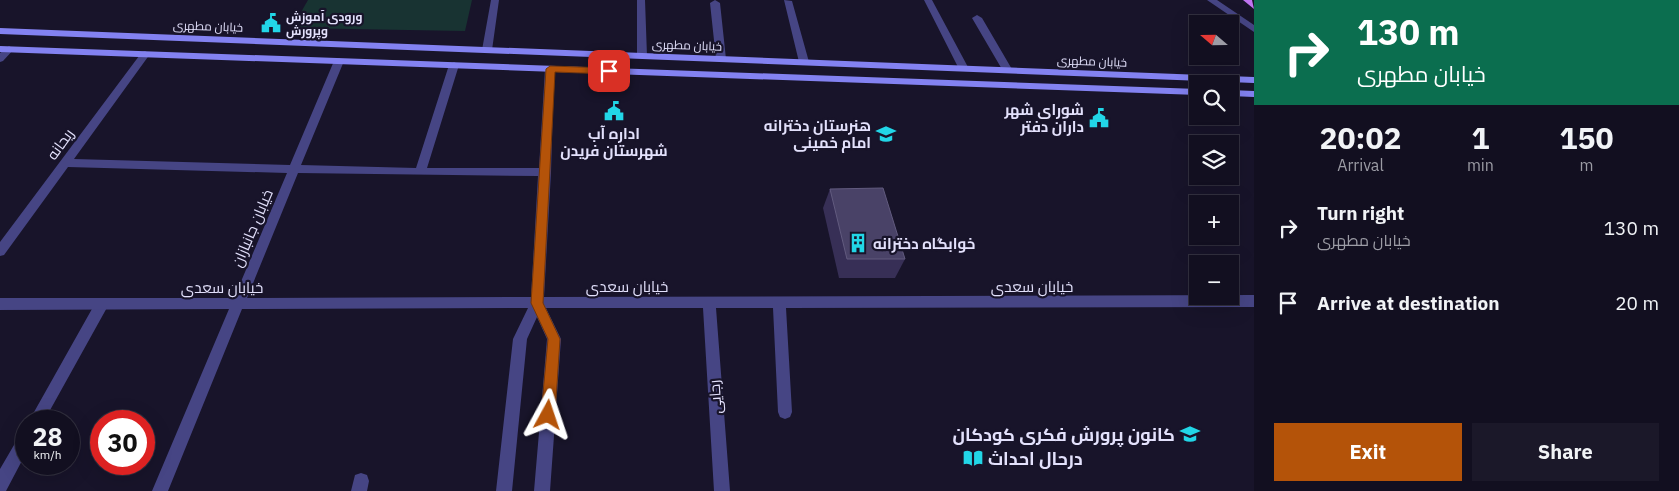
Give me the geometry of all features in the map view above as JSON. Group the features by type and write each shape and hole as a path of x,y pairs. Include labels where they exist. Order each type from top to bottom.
{"main road":[{"path":"1247,0 1254,6"},
{"name":"خیابان مطهری","path":"0,31 1254,80"},
{"name":"خیابان مطهری","path":"4,49 1189,92"},
{"path":"1239,93 1254,94"}],"street":[{"path":"487,50 495,0"},
{"path":"642,0 642,56"},
{"path":"928,0 964,69"},
{"path":"1211,0 1254,29"},
{"path":"788,1 804,62"},
{"path":"715,3 722,59"},
{"path":"977,18 1008,71"},
{"path":"0,59 4,49"},
{"name":"ریحانه","path":"0,251 145,54"},
{"name":"خیابان جانبازان","path":"160,491 339,61"},
{"path":"420,172 454,65"},
{"path":"504,491 520,339 537,303 550,69"},
{"path":"65,163 420,172 545,172"},
{"name":"خیابان سعدی","path":"0,304 1254,301"},
{"name":"رجایی","path":"709,302 722,491"},
{"path":"779,302 785,412"},
{"path":"537,303 554,339 542,491"},
{"path":"42,410 102,304"},
{"path":"0,485 15,458"}],"green space":[{"path":"308,0 472,0 465,31 292,28"}],"building":[{"path":"883,188 905,259 847,259 830,189"}],"place":[{"name":"ورودی آموزش وپرورش","path":"271,23"},
{"name":"اداره آب شهرستان فریدن","path":"614,111"},
{"name":"شورای شهر داران دفتر","path":"1099,118"},
{"name":"هنرستان دخترانه امام خمینی","path":"886,134"},
{"name":"خوابگاه دخترانه","path":"858,243"},
{"name":"کانون پرورش فکری کودکان","path":"1190,434"},
{"name":"درحال احداث","path":"973,458"}],"route":[{"path":"548,415 554,339 537,303 550,69 609,71"}]}
